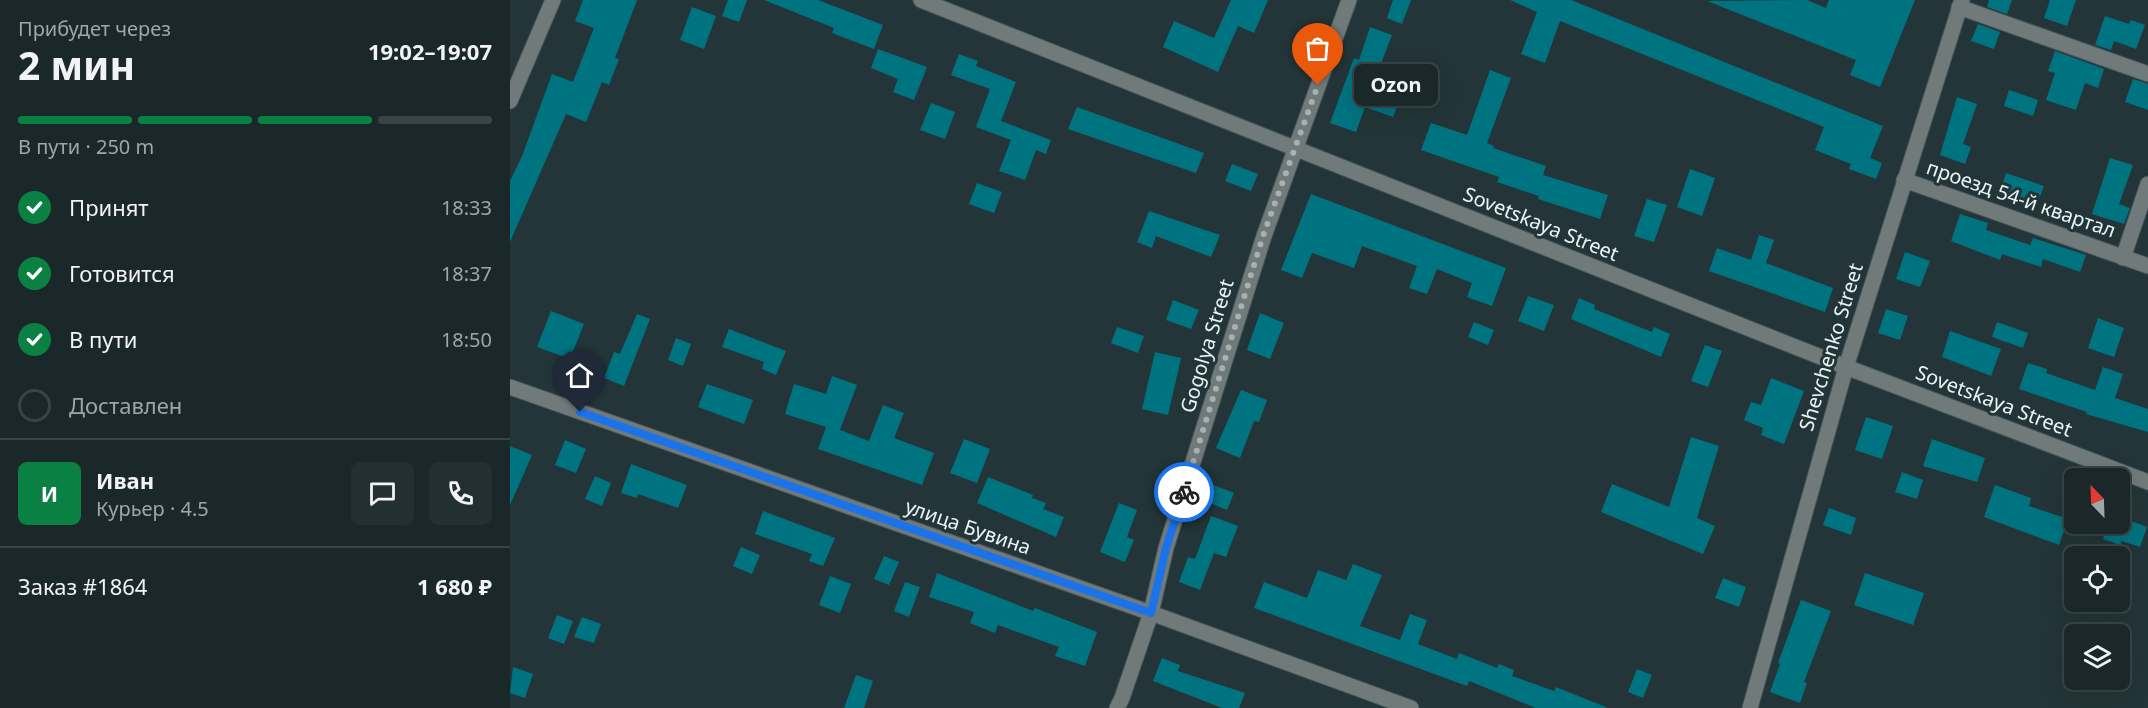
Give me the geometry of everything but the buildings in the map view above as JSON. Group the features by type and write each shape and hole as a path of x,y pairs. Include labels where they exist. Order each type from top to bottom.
{"street":[{"path":"510,101 553,0"},
{"name":"Sovetskaya Street","path":"921,0 1846,367 2148,482"},
{"name":"Gogolya Street","path":"1117,708 1151,613 1173,526 1263,236 1349,0"},
{"path":"1960,3 2148,74"},
{"name":"Shevchenko Street","path":"1750,708 1846,367 1960,3"},
{"name":"проезд 54-й квартал","path":"1904,180 2148,266"},
{"name":"проезд 54-й квартал","path":"2123,258 2148,184"},
{"name":"улица Бувина","path":"510,387 1151,613 1411,708"}],"way so far":[{"path":"1184,492 1263,236 1318,85"}],"place":[{"name":"Ozon","path":"1318,85"}],"route":[{"path":"580,412 1151,613 1166,548 1184,492"}]}
